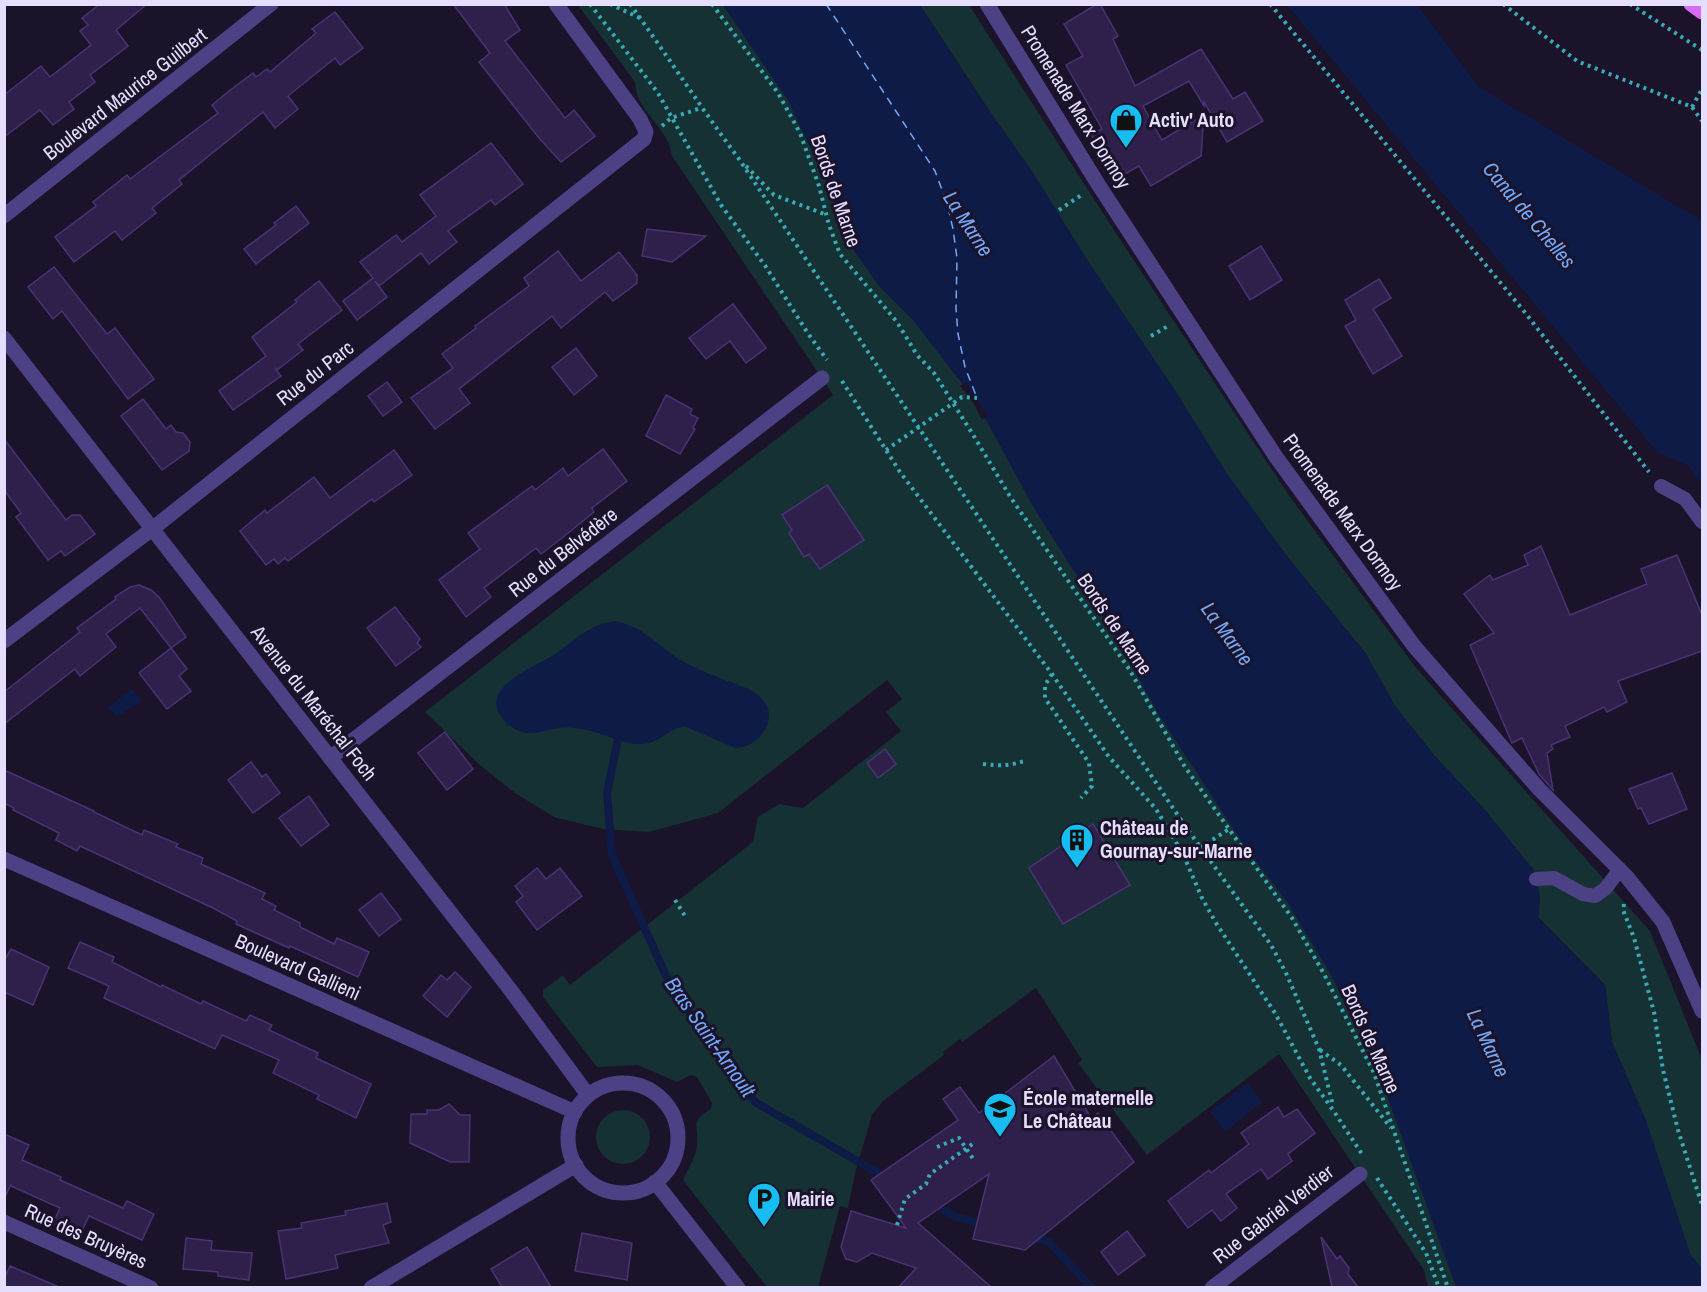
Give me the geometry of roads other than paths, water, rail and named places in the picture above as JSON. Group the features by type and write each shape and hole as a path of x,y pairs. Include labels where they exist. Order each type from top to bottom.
{"main road":[{"path":"1691,4 1702,12"}],"street":[{"name":"Boulevard Maurice Guilbert","path":"4,216 271,4"},
{"name":"Rue du Parc","path":"4,641 152,529 644,140 646,132 640,119 556,4"},
{"name":"Promenade Marx Dormoy","path":"987,4 1098,184 1276,456 1414,645 1539,789 1624,873 1663,922 1702,1011"},
{"name":"Avenue du Maréchal Foch","path":"4,338 531,1017 588,1095"},
{"name":"Rue du Belvédère","path":"330,758 830,376"},
{"name":"Boulevard Gallieni","path":"4,859 575,1112"},
{"path":"619,1083 632,1084 650,1091 665,1104 675,1121 678,1141 673,1161 666,1172 655,1182 635,1191 612,1191 591,1182 576,1165 569,1143 569,1127 575,1112 588,1095 606,1086 619,1083"},
{"path":"371,1287 576,1165"},
{"name":"Rue Gabriel Verdier","path":"1212,1287 1367,1174"},
{"path":"655,1182 738,1287"},
{"name":"Rue des Bruyères","path":"4,1222 151,1287"}],"lane":[{"path":"1660,486 1684,499 1702,522"},
{"path":"1536,879 1554,878 1583,894 1595,896 1624,873"}],"water":[{"name":"La Marne","path":"723,5 920,5 972,86 1032,171 1227,474 1286,555 1366,654 1395,706 1434,755 1485,810 1534,870 1540,896 1538,918 1605,985 1612,1042 1646,1121 1690,1254 1702,1269 1702,1287 1456,1287 1370,1049 1328,970 1286,900 1247,850 1159,715 1115,636 1032,505 977,403 912,319 879,286 852,248 829,187 787,99"},
{"name":"Canal de Chelles","path":"1287,5 1417,5 1479,87 1702,221 1702,484 1688,465 1657,452"},
{"path":"615,621 634,627 687,664 757,694 764,701 769,717 758,739 751,744 735,748 686,727 681,727 649,743 633,744 574,728 524,733 505,721 496,703 498,694 504,686 589,630"},
{"path":"132,689 142,701 117,717 108,707"},
{"path":"1248,1083 1262,1102 1225,1132 1210,1112"}],"waterway":[{"name":"Bras Saint-Arnoult","path":"618,739 607,793 612,855 671,987 755,1102 887,1178"},
{"name":"Bras Saint-Arnoult","path":"931,1203 956,1217 987,1225"},
{"name":"Bras Saint-Arnoult","path":"1030,1237 1049,1242 1092,1288"}],"place":[{"name":"Activ' Auto","path":"1126,149"},
{"name":"Château de Gournay-sur-Marne","path":"1077,869"},
{"name":"École maternelle Le Château","path":"1000,1138"},
{"name":"Mairie","path":"764,1228"}]}
